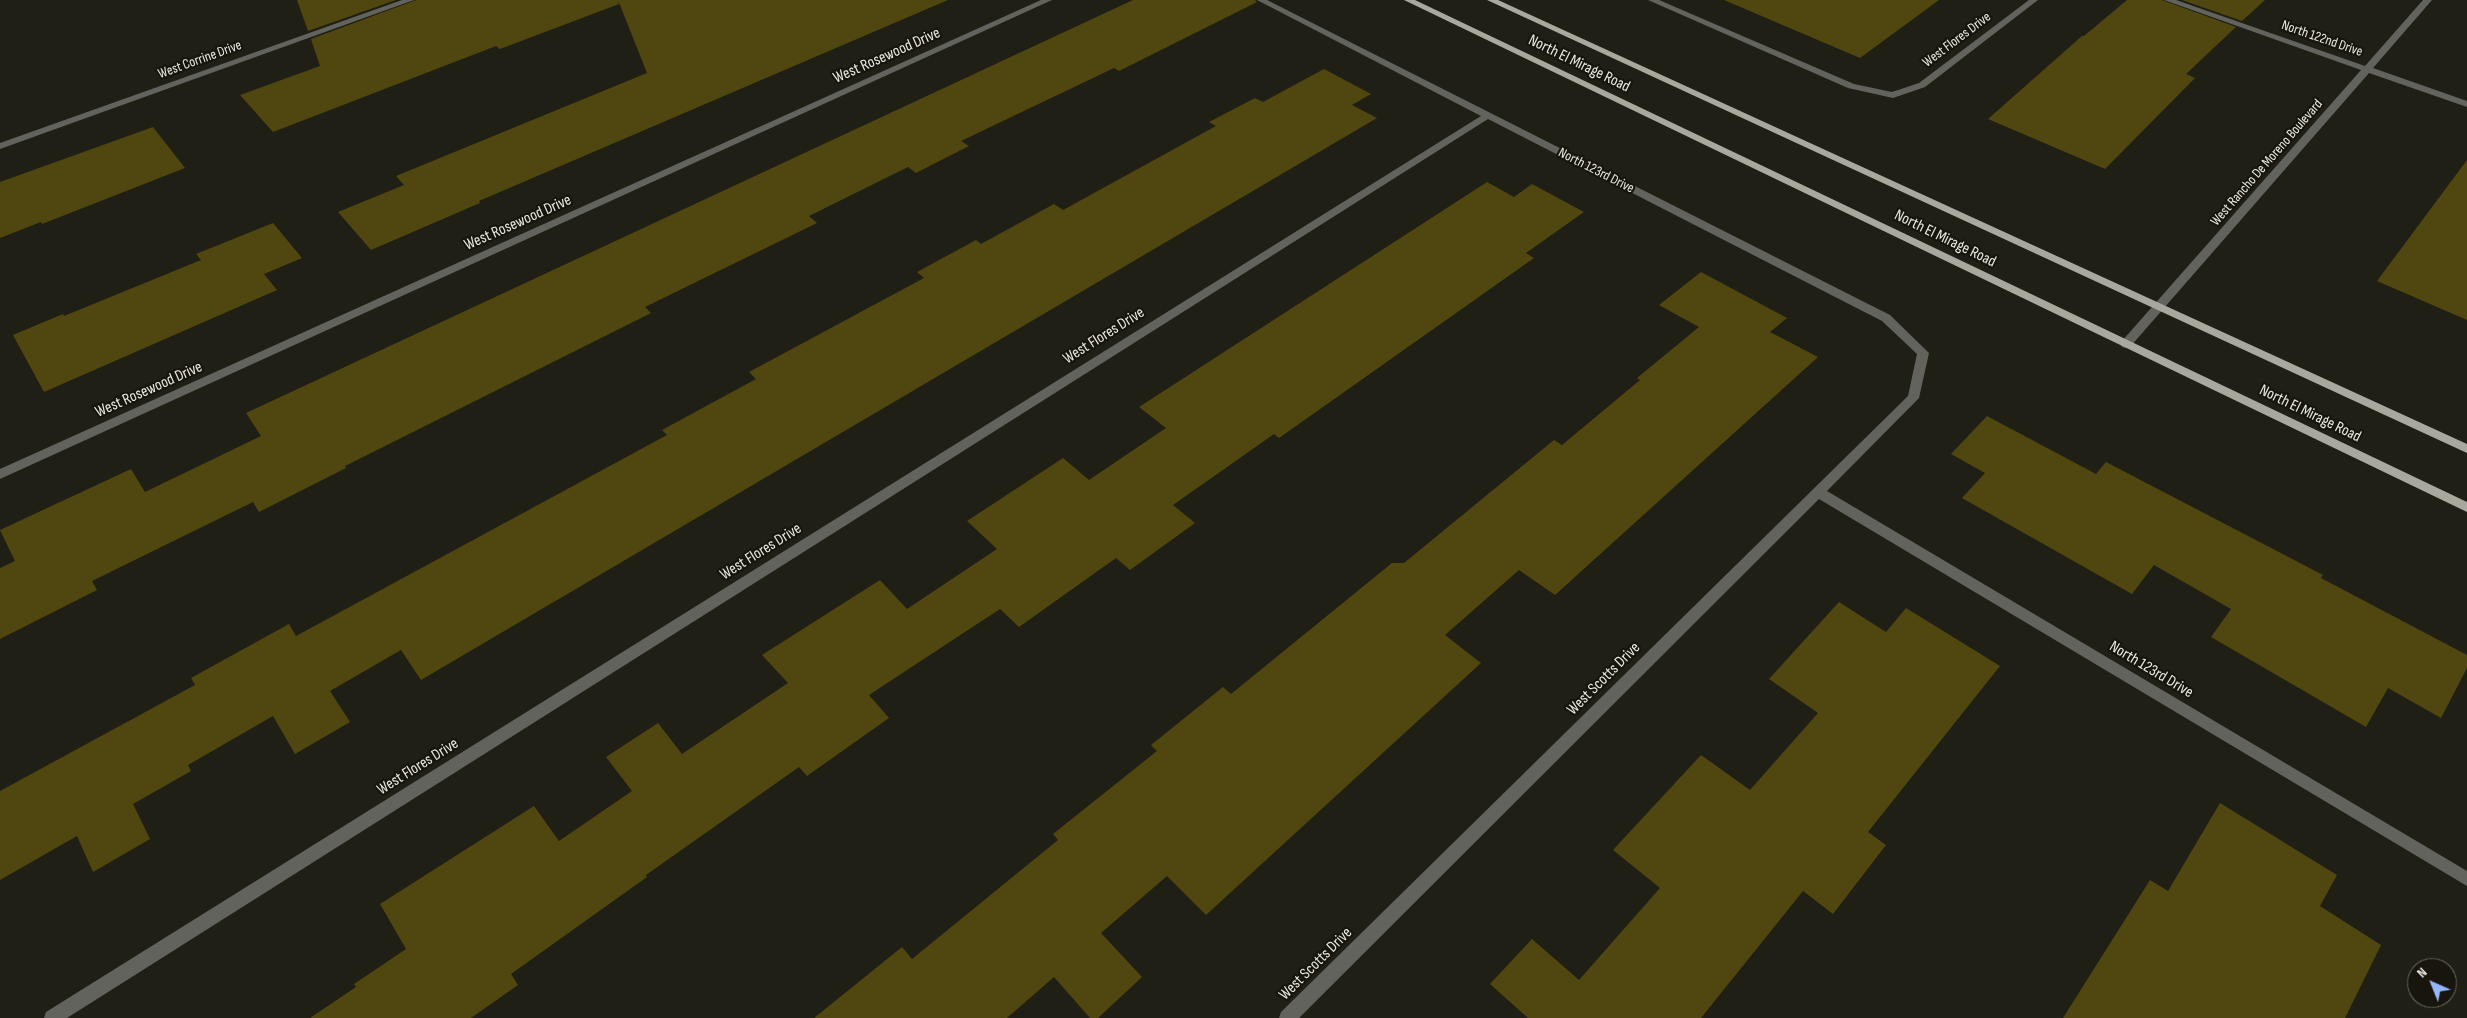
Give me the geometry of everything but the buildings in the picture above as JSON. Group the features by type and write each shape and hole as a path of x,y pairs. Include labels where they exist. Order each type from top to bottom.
{"main road":[{"name":"North El Mirage Road","path":"1408,0 2467,508"},
{"name":"North El Mirage Road","path":"1491,0 2467,449"}],"street":[{"name":"West Corrine Drive","path":"0,146 410,0"},
{"name":"West Rosewood Drive","path":"0,474 1048,0"},
{"name":"North 123rd Drive","path":"1262,0 1886,318 1923,353"},
{"name":"West Flores Drive","path":"1652,0 1851,86 1894,95 1922,85 2034,0"},
{"name":"North 122nd Drive","path":"2168,0 2467,104"},
{"name":"West Rancho De Moreno Boulevard","path":"2126,344 2428,0"},
{"name":"West Flores Drive","path":"52,1018 1488,116"},
{"name":"West Scotts Drive","path":"1287,1018 1913,398 1923,353"},
{"name":"North 123rd Drive","path":"1818,492 2467,879"}]}
